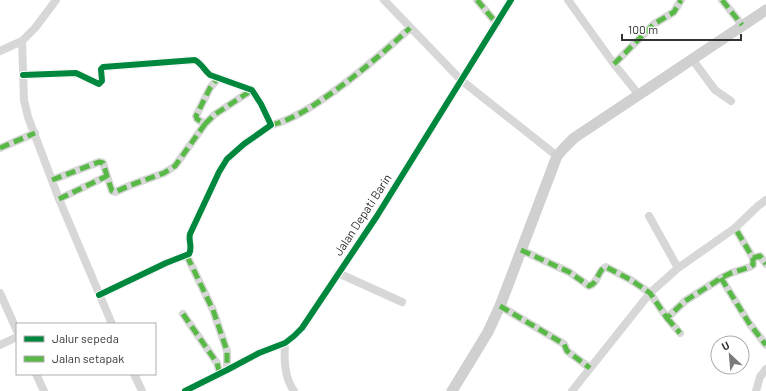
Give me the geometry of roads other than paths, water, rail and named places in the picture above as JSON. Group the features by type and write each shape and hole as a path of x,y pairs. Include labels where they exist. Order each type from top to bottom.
{"main road":[{"path":"452,391 488,332 500,306 558,156 564,148 574,138 766,10"}],"street":[{"path":"0,51 22,41 35,28 56,0"},
{"path":"384,0 461,80 558,156"},
{"path":"477,0 497,24"},
{"name":"Jalan Depati Barin","path":"185,391 259,353 285,342 302,328 377,216 511,0"},
{"path":"568,0 614,64 639,95"},
{"path":"614,64 654,24 672,13 681,0"},
{"path":"722,0 742,25"},
{"path":"99,295 166,263 187,256 191,250 189,238 192,229 219,172 230,156 271,125 280,123 308,109 342,86 378,58 410,28"},
{"path":"22,41 24,100 28,117 59,199 112,323"},
{"path":"692,59 715,90 731,101"},
{"path":"23,75 76,73 99,84 102,82 101,70 103,67 189,60 197,61 209,74 252,90 261,104 271,125"},
{"path":"205,124 197,119 196,116 210,88 218,78"},
{"path":"52,180 99,162 103,163 112,191 115,192 170,170 180,162 205,124 214,115 252,90"},
{"path":"0,148 35,133"},
{"path":"59,199 107,176"},
{"path":"572,391 650,293 678,268 735,228 766,200"},
{"path":"649,216 678,268"},
{"path":"667,318 685,301 720,278 753,265 753,258 735,228"},
{"path":"522,250 569,272 587,286 594,284 601,271 606,267 631,280 650,293 667,318 680,333"},
{"path":"187,256 213,310 227,351 225,370"},
{"path":"753,258 760,256 766,264"},
{"path":"338,273 402,302"},
{"path":"720,278 749,323 766,345"},
{"path":"0,293 16,329"},
{"path":"500,306 564,344 567,351 590,368"},
{"path":"183,314 217,362 225,370"},
{"path":"0,345 16,337"},
{"path":"285,342 284,360 288,379 294,391"},
{"path":"756,391 760,377 766,369"},
{"path":"36,375 44,391"},
{"path":"134,375 142,391"}]}
